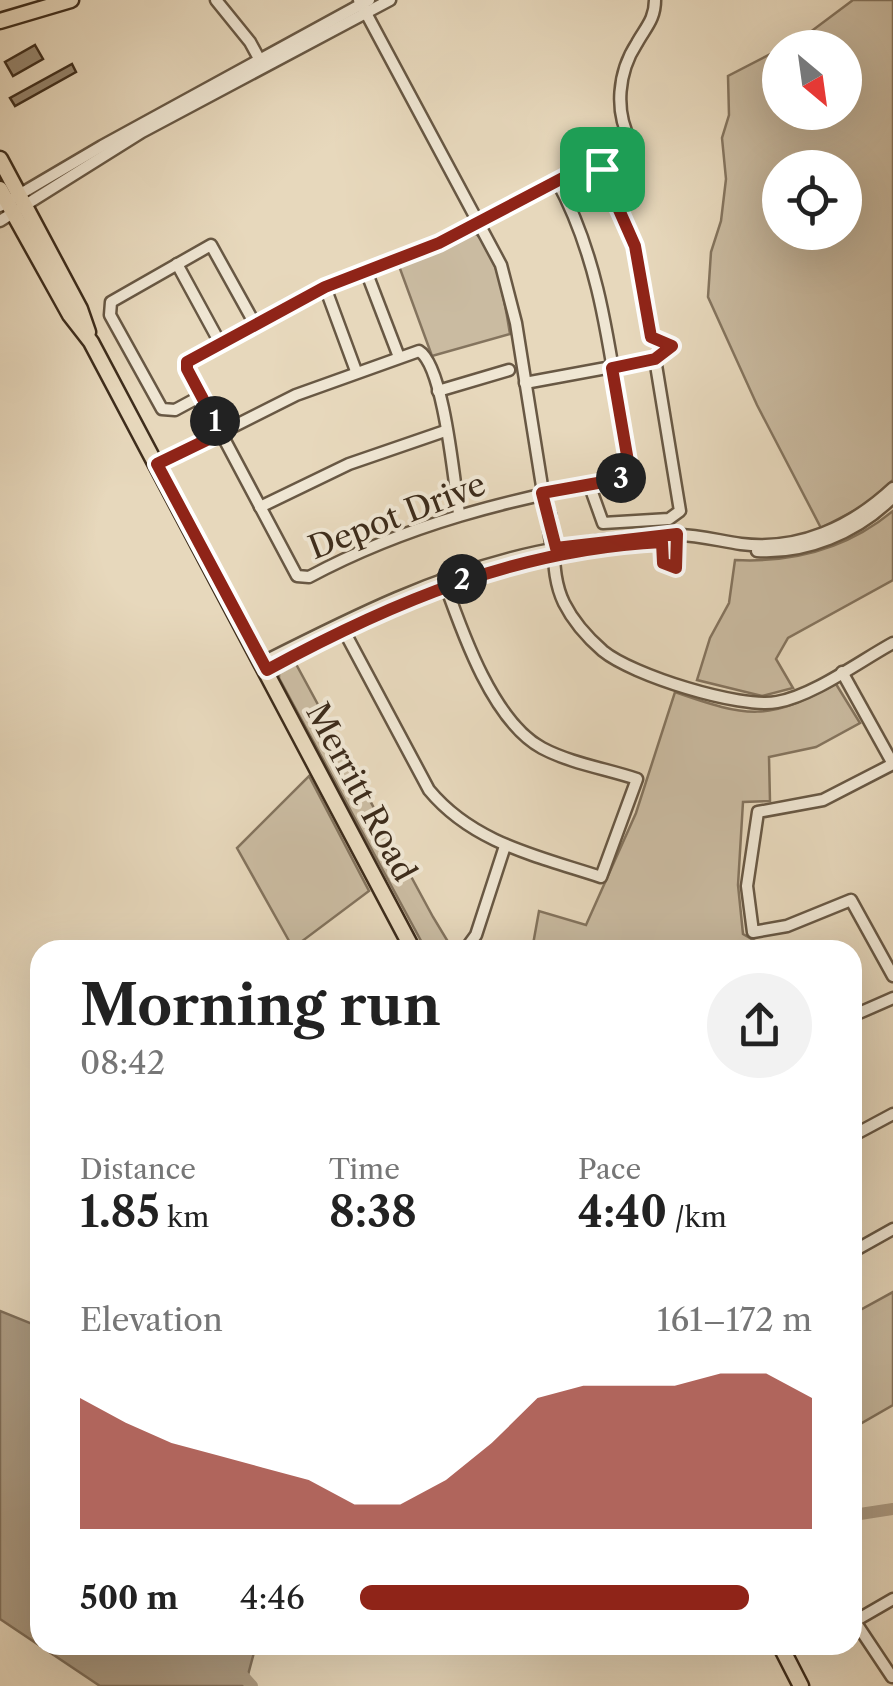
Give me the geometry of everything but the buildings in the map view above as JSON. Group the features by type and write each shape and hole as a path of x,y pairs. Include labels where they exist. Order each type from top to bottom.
{"main road":[{"path":"0,20 71,0"},
{"name":"Merritt Road","path":"0,160 9,204 80,310 91,342 408,940"},
{"path":"785,1655 801,1686"}],"street":[{"path":"216,0 250,42 262,64"},
{"path":"9,204 106,153 364,4 390,0"},
{"path":"446,431 349,464 260,507 187,362 325,287 413,255 631,142 622,120 622,81 633,50 654,16 655,0"},
{"path":"364,4 480,222 507,284 564,603 583,632 604,652 627,665 729,700 757,704 780,702 893,643"},
{"path":"525,384 655,359 672,346 651,337 635,246 597,160"},
{"path":"557,181 593,261 612,368"},
{"path":"202,396 175,410 162,409 109,310 114,298 212,245 256,326"},
{"path":"177,264 220,343"},
{"path":"366,271 399,357"},
{"path":"325,287 356,371"},
{"path":"158,467 296,395 356,371 423,353 438,391 459,513"},
{"path":"588,484 603,524 677,514 680,506 655,359"},
{"name":"Depot Drive","path":"260,507 301,578 380,542 459,513 620,479 629,467 612,368"},
{"path":"438,391 509,370"},
{"path":"265,666 328,628 444,582 553,551 679,538 747,545 789,543 847,524 893,488"},
{"path":"679,538 772,552 805,547 849,530 893,498"},
{"path":"662,539 663,563 676,568 679,538"},
{"path":"265,666 444,582"},
{"path":"343,629 428,790 460,822 506,846 600,877 637,779 542,748 522,733 506,716 492,690 462,631 444,582"},
{"path":"842,672 893,764 823,800 758,812 747,886 753,932 787,926 851,900 893,976"},
{"path":"472,940 506,846"},
{"path":"862,1012 893,998"},
{"path":"862,1131 893,1114"},
{"path":"862,1247 893,1230"},
{"path":"862,1615 893,1600"},
{"path":"862,1631 892,1677"}],"shaded area":[{"path":"853,0 893,0 893,480 865,505 821,528 757,405 708,297 711,252 721,221 726,179 722,138 729,115 728,76 762,58 762,130 862,130 862,30 813,30"},
{"path":"473,232 494,263 510,334 432,356 399,266"},
{"path":"893,511 893,580 788,638 776,659 793,688 762,696 697,680 710,638 729,603 735,560 778,559 819,551 857,535"},
{"path":"296,664 447,940 421,940 279,673"},
{"path":"836,684 860,723 816,747 769,757 770,801 743,802 738,885 743,934 753,940 534,940 539,911 586,925 636,813 675,692 722,707 757,712 792,705"},
{"path":"309,776 369,891 304,940 289,940 237,848"},
{"path":"893,1292 893,1405 862,1423 862,1309"},
{"path":"0,1311 30,1323 30,1639 0,1619"},
{"path":"54,1655 253,1655 245,1686 100,1686"}],"waterway":[{"path":"862,1514 893,1509"},
{"path":"224,1655 252,1686"}],"route":[{"path":"597,160 602,169 635,246 651,337 672,346 655,359 612,368 629,467 626,474 620,479 542,493 549,508 556,548 677,534 680,535 676,568 663,563 662,542 596,548 507,566 462,578 386,609 267,670 157,464 221,433 187,369 187,362 193,355 263,323 325,287 439,243 597,160"}]}
